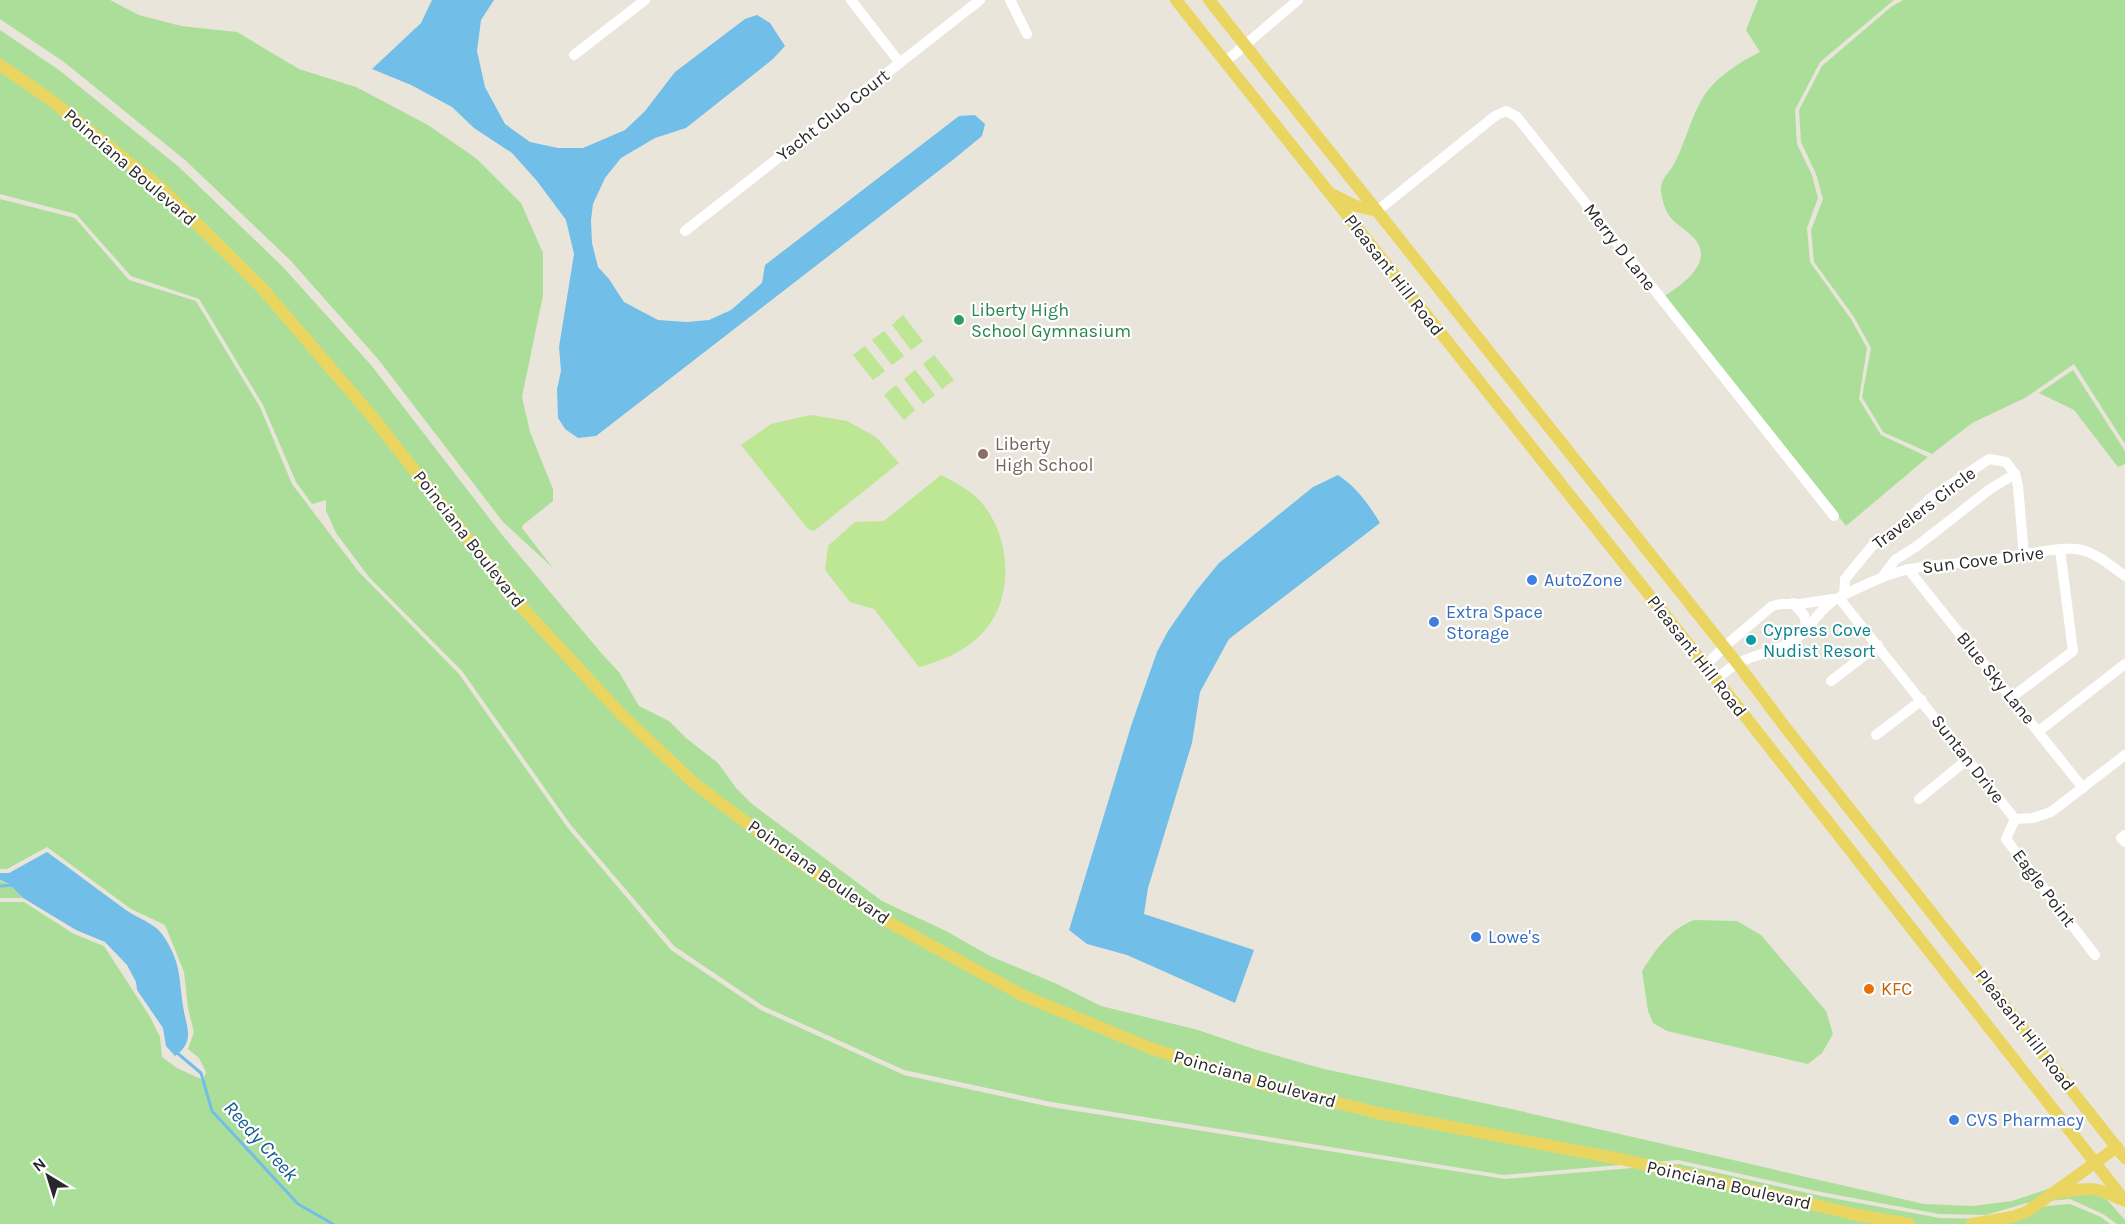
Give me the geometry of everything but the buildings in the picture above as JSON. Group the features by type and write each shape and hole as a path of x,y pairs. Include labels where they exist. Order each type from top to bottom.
{"main road":[{"name":"Pleasant Hill Road","path":"1176,0 1705,666 2125,1201"},
{"name":"Pleasant Hill Road","path":"1209,0 1737,663 1785,727 2121,1144 2125,1158"},
{"name":"Poinciana Boulevard","path":"0,65 51,100 162,189 261,287 371,415 519,604 620,713 696,784 792,857 890,923 1024,996 1150,1048 1259,1083 1378,1113 1625,1160 1857,1215 1909,1224"},
{"path":"1328,191 1356,206 1377,211"},
{"path":"1972,1224 2020,1214 2055,1193 2121,1144"},
{"path":"2055,1193 2090,1187 2125,1201"}],"street":[{"path":"574,55 645,0"},
{"path":"851,0 900,63"},
{"name":"Yacht Club Court","path":"685,231 981,0"},
{"path":"1010,0 1027,34"},
{"path":"1225,62 1298,0"},
{"name":"Merry D Lane","path":"1377,211 1496,116 1506,111 1512,113 1834,516"},
{"name":"Travelers Circle","path":"1841,597 1845,579 1872,546 1892,534 1932,497 1989,459 2006,462 2015,474"},
{"path":"1883,576 1895,560 1917,546 1990,489 2015,474 2024,556"},
{"path":"2012,697 2073,651 2060,550"},
{"name":"Sun Cove Drive","path":"1716,680 1737,663 1783,647 1807,630 1826,605 1883,576 1908,569 2060,550 2080,550 2093,554 2125,576"},
{"name":"Blue Sky Lane","path":"1908,569 2083,788"},
{"name":"Sun Cove Drive","path":"1705,666 1772,606 1841,597"},
{"name":"Suntan Drive","path":"1841,597 2014,819 2033,818 2051,812 2125,755"},
{"path":"1793,603 1804,615 1807,630"},
{"path":"1831,681 1878,645"},
{"path":"2039,731 2125,664"},
{"path":"1876,735 1922,700"},
{"path":"1919,799 1968,759"},
{"name":"Eagle Point","path":"2014,819 2006,839 2095,955"},
{"path":"2125,835 2121,838 2125,842"}],"green space":[{"path":"0,0 110,0 139,15 181,26 237,32 299,69 356,87 428,125 477,159 521,203 543,253 543,295 522,397 530,432 553,489 553,501 522,528 553,568 503,522 378,359 290,260 185,160 64,62 0,19"},
{"path":"1758,0 1894,0 1820,62 1795,110 1797,144 1812,175 1818,198 1807,228 1810,262 1851,319 1867,348 1859,399 1881,435 1928,457 1846,526 1665,296 1692,274 1701,256 1697,242 1675,222 1666,210 1661,186 1679,155 1703,97 1720,78 1760,52 1746,30"},
{"path":"1903,0 2125,0 2125,444 2074,364 2025,398 1972,423 1932,454 1883,432 1862,397 1871,348 1854,317 1814,262 1811,230 1823,199 1816,174 1801,142 1799,110 1822,66 1891,7"},
{"path":"0,30 59,70 179,167 283,267 371,365 503,536 619,672 639,706 669,721 686,738 718,763 736,788 752,804 882,901 946,931 990,956 1057,984 1101,1006 1198,1030 1324,1069 1507,1108 1924,1204 1973,1206 2012,1201 2060,1185 2101,1193 2125,1220 2125,1224 2117,1224 2103,1214 2070,1199 2027,1203 1986,1215 1939,1214 1821,1192 1678,1160 1504,1175 1051,1102 904,1070 763,1006 674,946 570,824 462,671 368,576 336,533 326,511 326,500 312,504 296,482 263,405 199,299 131,276 76,214 0,194"},
{"path":"0,199 75,218 129,280 196,301 260,407 292,484 358,571 459,674 567,827 671,950 761,1010 904,1075 1051,1107 1505,1179 1679,1164 1821,1196 1940,1218 1987,1219 2028,1208 2070,1204 2101,1217 2110,1224 0,1224 0,902 24,902 74,934 104,946 150,1017 160,1037 162,1057 177,1068 203,1080 206,1072 199,1058 188,1049 194,1032 188,1008 184,972 165,925 131,909 47,847 7,869 0,869"},
{"path":"903,315 923,341 911,350 892,325"},
{"path":"884,331 904,356 892,365 872,340"},
{"path":"865,346 885,371 873,380 853,355"},
{"path":"934,355 954,380 942,389 923,364"},
{"path":"915,370 935,395 923,404 904,379"},
{"path":"2073,370 2125,451 2125,464 2118,467 2074,410 2039,393"},
{"path":"896,385 915,410 904,420 884,395"},
{"path":"811,415 847,421 876,437 899,463 814,531 808,529 741,445 771,424"},
{"path":"941,475 976,497 987,510 1002,543 1005,580 996,614 986,629 972,643 956,653 919,667 874,609 850,602 825,570 828,546 855,522 884,521"},
{"path":"0,881 9,884 23,898 0,898"},
{"path":"1694,920 1737,921 1761,935 1826,1011 1833,1034 1822,1053 1808,1064 1667,1031 1653,1023 1648,1011 1642,971 1670,935"}],"water":[{"path":"432,0 494,0 481,20 477,51 485,87 505,124 530,142 558,148 583,148 625,130 645,111 675,72 745,19 757,15 770,23 785,46 773,59 686,128 655,138 621,158 605,178 593,204 592,243 598,267 624,302 658,320 687,322 709,320 731,310 762,283 765,265 959,116 975,115 985,124 982,136 954,159 596,436 578,438 565,429 558,418 557,389 561,371 559,347 574,254 566,220 537,181 512,153 474,128 452,107 411,85 372,69 421,23"},
{"path":"1338,475 1362,496 1380,523 1229,639 1200,692 1192,743 1148,888 1144,914 1254,950 1235,1003 1127,955 1087,944 1069,930 1132,723 1157,652 1168,631 1219,563 1313,487"},
{"path":"47,852 126,910 153,926 166,940 177,965 188,1033 186,1045 175,1056 166,1046 163,1028 137,990 136,982 127,965 105,942 76,930 23,898 9,884 0,880 0,873 9,873"}],"waterway":[{"name":"Reedy Creek","path":"0,886 13,885"},
{"name":"Reedy Creek","path":"176,1052 201,1073 212,1111 298,1204 333,1224"}],"place":[{"name":"Liberty High School Gymnasium","path":"959,320"},
{"name":"Liberty High School","path":"983,454"},
{"name":"AutoZone","path":"1532,580"},
{"name":"Extra Space Storage","path":"1434,622"},
{"name":"Cypress Cove Nudist Resort","path":"1751,640"},
{"name":"Lowe's","path":"1476,937"},
{"name":"KFC","path":"1869,989"},
{"name":"CVS Pharmacy","path":"1954,1120"}]}
